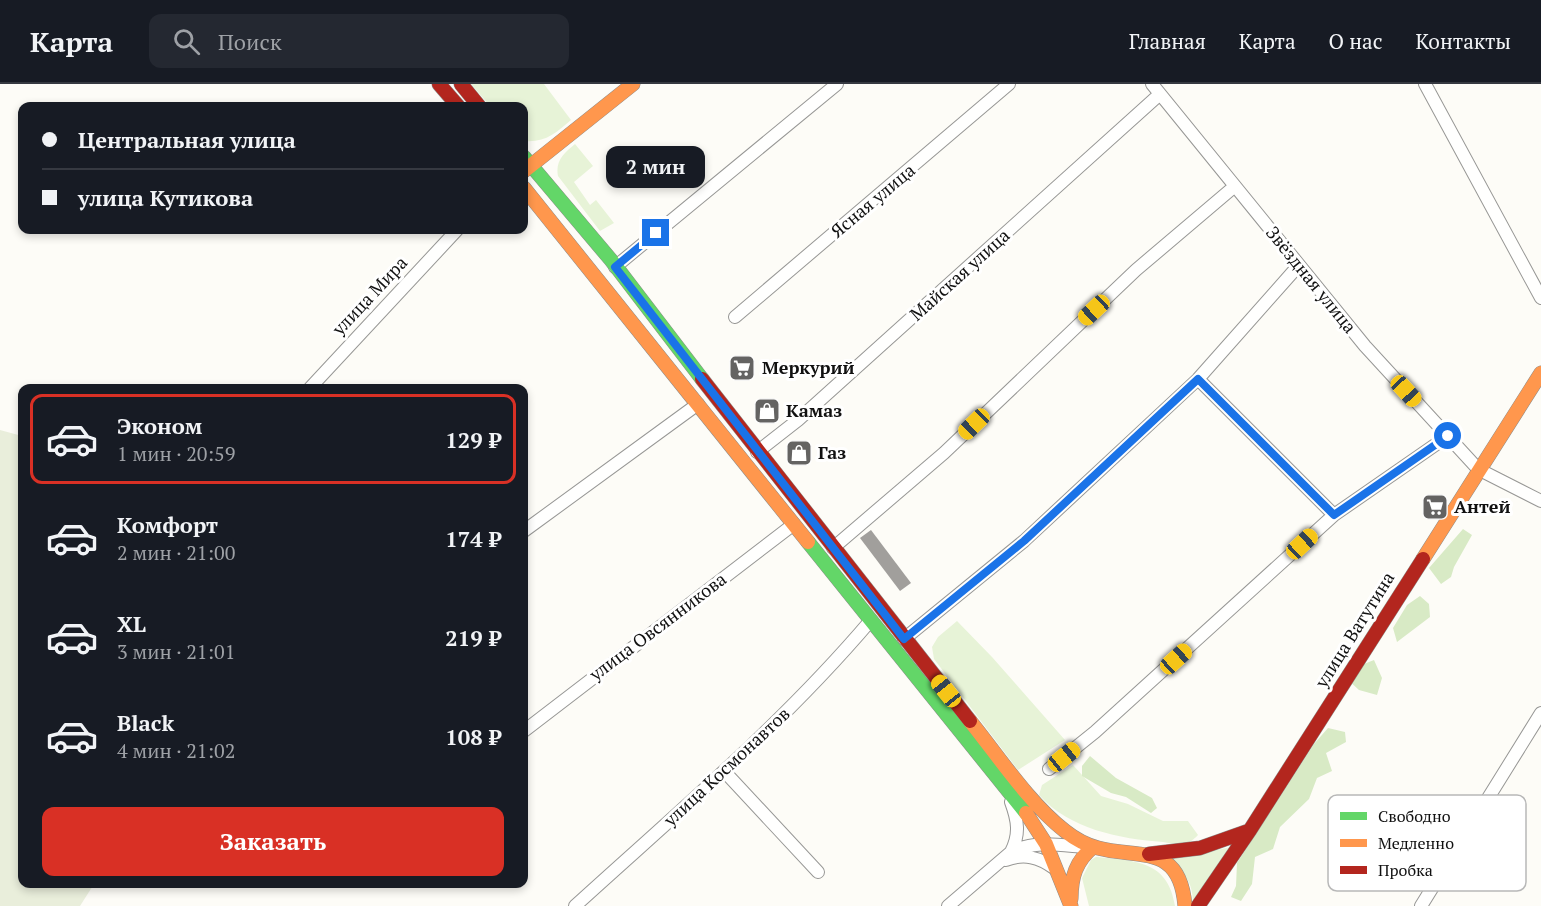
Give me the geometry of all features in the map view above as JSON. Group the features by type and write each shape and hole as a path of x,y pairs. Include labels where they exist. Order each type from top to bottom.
{"main road":[{"path":"439,84 455,102"},
{"path":"461,84 476,102"},
{"path":"528,163 633,84"},
{"path":"528,166 615,267 904,639 1043,811 1075,838 1093,847 1149,854 1202,850 1227,842 1250,830"},
{"path":"528,193 1028,816 1046,844 1071,905"},
{"name":"улица Ватутина","path":"1198,906 1250,830 1541,373"},
{"path":"1071,905 1074,871 1081,856 1093,847"},
{"path":"1149,854 1169,867 1178,877 1184,894 1185,906"}],"street":[{"path":"615,267 837,84"},
{"name":"Ясная улица","path":"735,317 1009,84"},
{"name":"Звёздная улица","path":"1152,84 1365,346 1478,469"},
{"path":"1425,84 1541,298"},
{"name":"Майская улица","path":"757,452 807,412 1160,94"},
{"path":"833,548 944,453 1136,270 1235,186"},
{"name":"улица Мира","path":"314,384 453,234"},
{"path":"904,639 1024,541 1198,379 1299,265"},
{"path":"1198,379 1334,515"},
{"path":"528,528 698,404"},
{"path":"1049,769 1095,732 1334,515 1448,436"},
{"path":"1478,469 1541,501"},
{"name":"улица Овсянникова","path":"528,728 794,524"},
{"name":"улица Космонавтов","path":"575,906 724,771 825,674 871,620"},
{"path":"1490,795 1541,713"},
{"path":"724,771 818,872"},
{"path":"1008,793 1018,821 1016,842 1011,852"},
{"path":"948,906 1011,852 1031,845 1046,844 1093,847"},
{"path":"999,862 1027,856 1039,859 1058,870"},
{"path":"1421,906 1430,891"}],"green space":[{"path":"471,84 544,84 571,120 544,139 528,141 528,102 487,102"},
{"path":"575,144 593,166 574,182 590,205 596,200 614,223 600,231 558,176 559,162"},
{"path":"0,430 18,435 18,888 91,888 80,906 0,906"},
{"path":"1463,529 1472,535 1451,577 1441,584 1429,568"},
{"path":"1420,596 1429,604 1430,617 1397,642 1393,628 1407,605"},
{"path":"957,621 1065,740 1018,770 934,659 932,647 938,637"},
{"path":"1374,660 1382,678 1377,695 1359,690 1348,680 1354,668"},
{"path":"1328,728 1345,732 1346,742 1326,753 1332,771 1317,778 1309,799 1280,827 1273,849 1255,857 1252,884 1241,901 1231,897 1236,886 1237,863 1314,744"},
{"path":"1090,756 1116,778 1152,798 1157,808 1151,813 1126,797 1111,793 1082,776 1082,766"},
{"path":"1073,765 1101,796 1128,804 1163,821 1188,821 1198,835 1190,842 1182,844 1130,838 1096,830 1065,816 1039,795 1042,785"},
{"path":"1232,847 1193,905 1190,884 1179,869 1167,859"},
{"path":"1096,857 1136,862 1157,871 1171,891 1175,906 1089,906 1082,878 1091,860"}],"building":[{"path":"871,530 911,583 900,591 860,538"}],"traffic: fast":[{"path":"528,162 611,260 702,379"},
{"path":"808,542 1026,813"}],"traffic: slow":[{"path":"528,168 633,84"},
{"path":"528,193 808,542"},
{"path":"1423,559 1541,373"},
{"path":"970,721 1015,779 1052,820 1073,837 1089,845 1155,858 1166,863 1175,872 1182,886 1185,906"},
{"path":"1026,813 1046,844 1071,906"},
{"path":"1071,899 1076,870 1082,858 1093,847"}],"traffic: jam":[{"path":"439,84 455,102"},
{"path":"461,84 476,102"},
{"path":"702,379 970,721"},
{"path":"1198,906 1250,830 1423,559"},
{"path":"1149,854 1200,848 1248,831"}],"place":[{"name":"Меркурий","path":"742,368"},
{"name":"Камаз","path":"767,411"},
{"name":"Газ","path":"799,453"},
{"name":"Антей","path":"1435,507"}],"route":[{"path":"656,233 615,267 904,639 1024,541 1198,379 1334,515 1448,436"}]}
